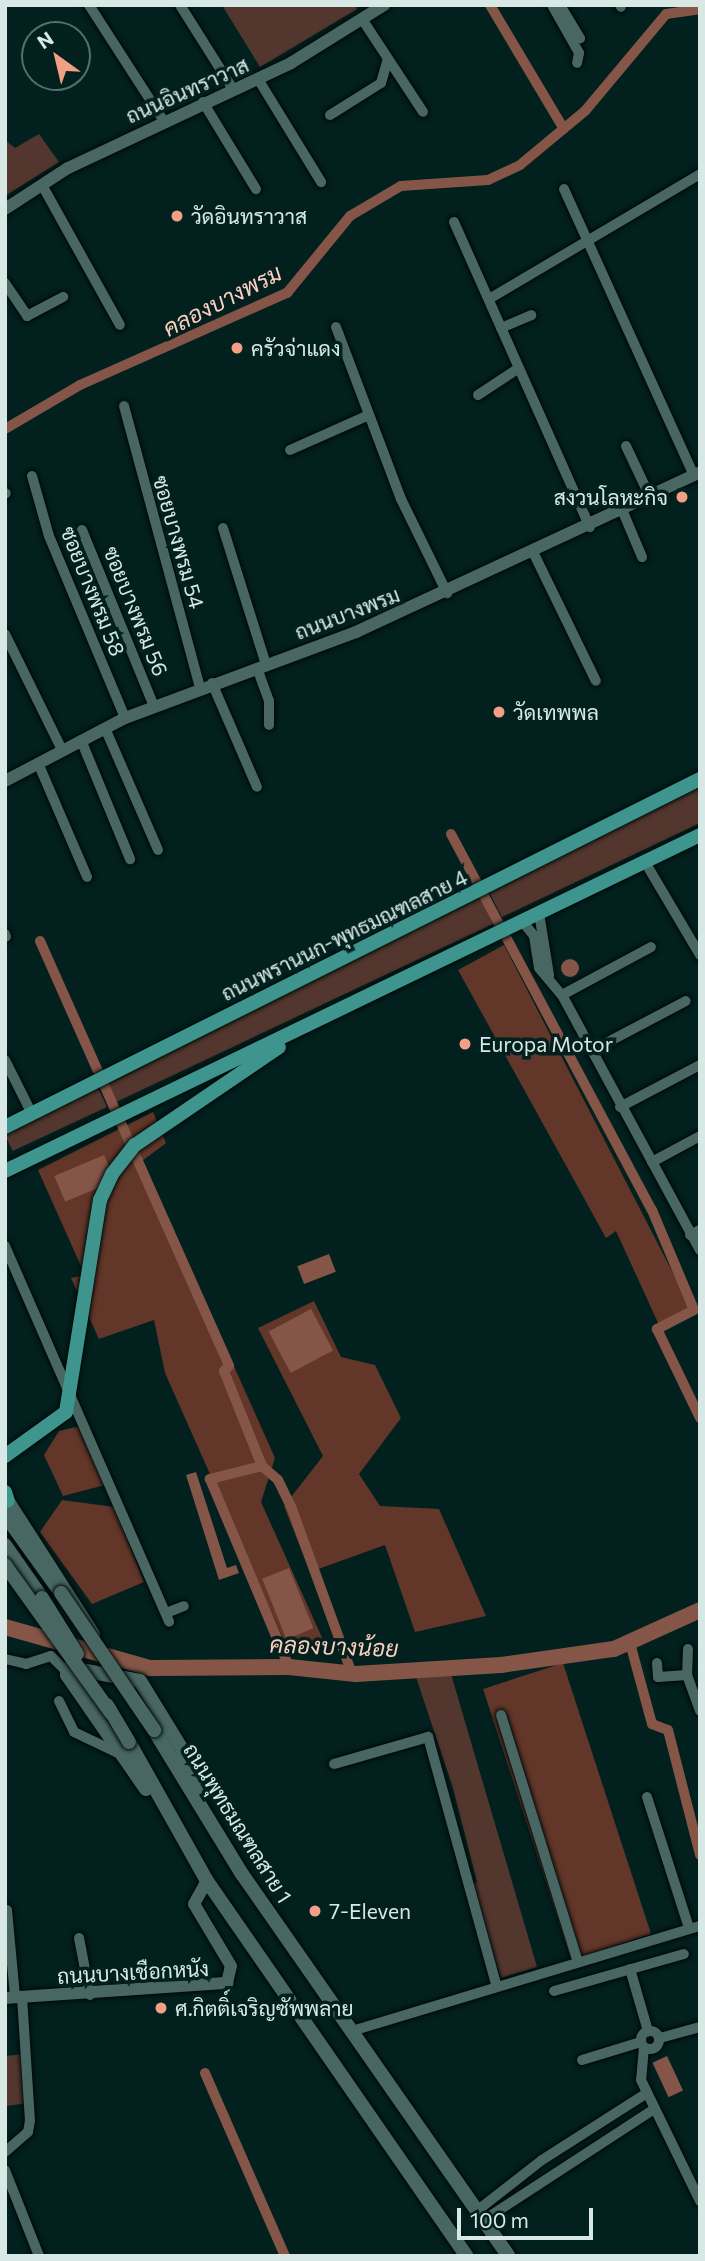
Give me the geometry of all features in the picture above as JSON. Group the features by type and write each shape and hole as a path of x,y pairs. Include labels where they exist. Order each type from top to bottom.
{"main road":[{"name":"ถนนพรานนก-พุทธมณฑลสาย 4","path":"5,1127 700,779"},
{"path":"5,1171 645,862 698,840"},
{"path":"5,1456 61,1419 71,1396 100,1200 130,1149 318,1020"},
{"path":"6,1501 76,1598 98,1646"},
{"name":"ถนนพุทธมณฑลสาย 1","path":"6,1501 61,1593 154,1730 205,1815 508,2256"},
{"path":"5,1545 42,1598 111,1713 125,1748"},
{"path":"5,1565 111,1713"},
{"path":"205,1815 183,1751 143,1683 72,1668 67,1672 125,1748 207,1881 467,2256"}],"street":[{"path":"89,5 163,120"},
{"path":"180,5 233,89"},
{"name":"ถนนอินทราวาส","path":"5,209 163,120 258,79 384,5"},
{"path":"552,5 579,53 577,62"},
{"path":"560,5 580,38"},
{"path":"362,19 424,112"},
{"path":"330,115 381,83 388,59"},
{"path":"258,79 321,182"},
{"path":"203,102 256,189"},
{"path":"489,299 700,174"},
{"path":"42,186 120,325"},
{"path":"564,189 586,241 697,473"},
{"path":"454,222 590,527"},
{"path":"5,283 27,316 63,298"},
{"path":"501,328 531,315"},
{"path":"336,327 369,415 447,593"},
{"path":"478,395 519,368"},
{"name":"ซอยบางพรม 54","path":"124,406 206,685 257,787"},
{"path":"290,450 369,415"},
{"path":"626,446 650,497"},
{"name":"ถนนบางพรม","path":"5,781 125,718 447,593 622,512 697,473"},
{"name":"ซอยบางพรม 58","path":"32,476 49,537 125,718"},
{"path":"622,512 642,557"},
{"path":"223,528 262,666 270,701 269,725"},
{"name":"ซอยบางพรม 56","path":"82,530 154,706"},
{"path":"534,554 596,681"},
{"path":"5,634 62,750"},
{"path":"105,728 159,850"},
{"path":"82,740 130,859"},
{"path":"38,763 87,877"},
{"path":"645,862 700,955"},
{"path":"539,913 549,975"},
{"path":"522,921 534,936 539,968 549,975 562,995 620,1107 695,1232 700,1250"},
{"path":"562,995 651,947"},
{"path":"591,1051 686,1001"},
{"path":"5,1060 32,1114"},
{"path":"620,1107 700,1065"},
{"path":"652,1162 700,1136"},
{"path":"5,1246 168,1617 184,1606"},
{"path":"688,1649 687,1675 700,1710"},
{"path":"5,1659 26,1664 51,1656 67,1672"},
{"path":"657,1663 658,1677 687,1675"},
{"path":"59,1701 74,1732 125,1748"},
{"path":"501,1715 578,1962"},
{"path":"334,1764 428,1737 496,1984"},
{"path":"352,2031 496,1984 695,1927 648,1797"},
{"name":"ถนนบางเชือกหนัง","path":"14,1998 90,1995 227,1983 231,1966 194,1904 207,1881"},
{"path":"5,2152 28,2132 30,2121 6,1910"},
{"path":"79,1938 90,1995"},
{"path":"554,1991 684,1954"},
{"path":"630,1969 648,2031 638,2065 654,2109 700,2201"},
{"path":"648,2031 660,2038 700,2027"},
{"path":"582,2060 643,2044 655,2048 660,2038"},
{"path":"481,2215 542,2160 647,2093"},
{"path":"481,2215 553,2174 654,2109"},
{"path":"542,2160 553,2174"},
{"path":"5,2170 9,2187 39,2256"}],"shaded area":[{"path":"222,5 355,5 357,9 260,67"},
{"path":"39,134 59,162 5,196 5,140 15,148"},
{"path":"700,787 700,823 502,917 489,892"},
{"path":"480,896 493,924 116,1102 108,1084"},
{"path":"504,945 692,1310 659,1325 616,1231 606,1238 458,970"},
{"path":"570,959 576,962 579,968 576,974 570,977 564,974 561,968 564,962"},
{"path":"98,1088 107,1107 13,1151 5,1131"},
{"path":"153,1112 166,1143 142,1161 275,1458 261,1502 324,1642 290,1654 165,1373 154,1320 99,1339 71,1278 85,1275 38,1170"},
{"path":"104,1155 115,1181 65,1202 54,1176"},
{"path":"329,1254 336,1272 304,1284 297,1266"},
{"path":"314,1301 341,1357 375,1365 401,1418 359,1474 380,1506 439,1509 486,1616 415,1632 385,1545 310,1572 284,1506 323,1456 258,1328"},
{"path":"311,1309 333,1350 291,1373 269,1332"},
{"path":"80,1426 105,1485 63,1496 44,1455 59,1431"},
{"path":"196,1472 227,1568 236,1565 239,1573 219,1580 186,1475"},
{"path":"62,1500 114,1507 144,1582 92,1604 40,1532"},
{"path":"289,1568 313,1628 286,1639 262,1579"},
{"path":"563,1663 651,1934 571,1960 483,1689"},
{"path":"451,1674 537,1967 501,1978 471,1885 477,1882 453,1788 416,1677"},
{"path":"24,2054 29,2103 5,2106 5,2056"},
{"path":"667,2056 683,2090 669,2097 652,2063"}],"waterway":[{"path":"490,5 564,129"},
{"name":"คลองบางพรม","path":"5,429 80,385 287,293 350,216 401,186 488,180 520,165 585,111 666,14 700,9"},
{"path":"451,834 652,1210 694,1310 657,1329 700,1418"},
{"path":"40,941 229,1366 224,1371 262,1466 210,1479 289,1667"},
{"path":"262,1466 278,1480 292,1509 352,1674"},
{"name":"คลองบางน้อย","path":"5,1627 150,1668 289,1667 356,1674 501,1665 614,1649 700,1610"},
{"path":"630,1643 652,1724 668,1730 700,1855"},
{"path":"205,2073 285,2256"}],"place":[{"name":"วัดอินทราวาส","path":"177,216"},
{"name":"ครัวจ่าแดง","path":"237,348"},
{"name":"สงวนโลหะกิจ","path":"682,497"},
{"name":"วัดเทพพล","path":"499,712"},
{"name":"Europa Motor","path":"465,1044"},
{"name":"7-Eleven","path":"315,1911"},
{"name":"ศ.กิตติ์เจริญซัพพลาย","path":"161,2008"}]}
